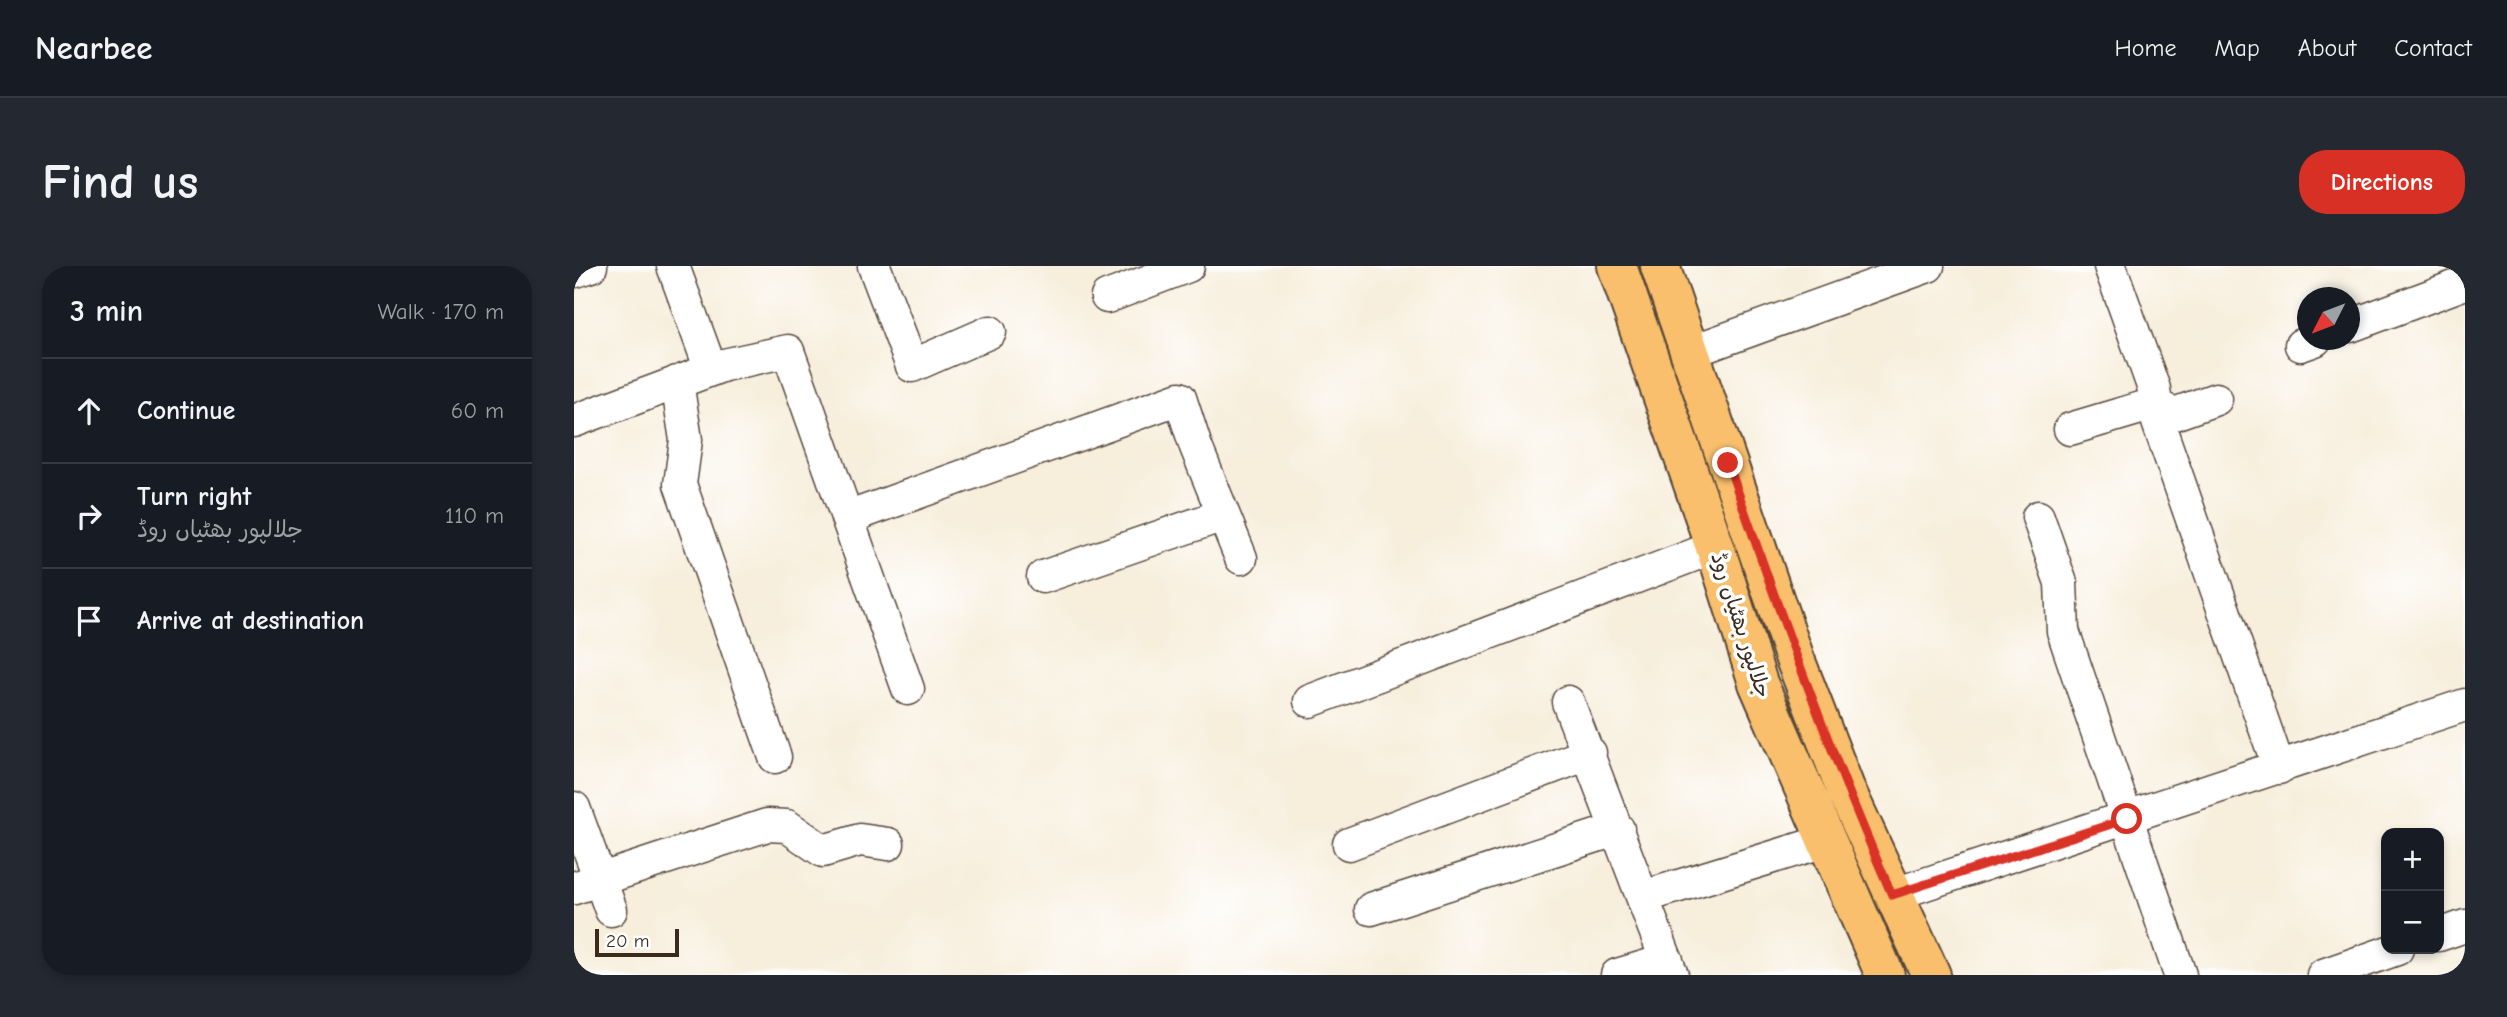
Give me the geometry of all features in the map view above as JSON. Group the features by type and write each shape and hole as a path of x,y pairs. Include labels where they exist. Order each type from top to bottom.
{"main road":[{"name":"جلالپور بھٹیاں روڈ","path":"1617,266 1715,547 1758,683 1885,975"},
{"name":"جلالپور بھٹیاں روڈ","path":"1660,266 1795,659 1845,788 1931,975"}],"street":[{"path":"673,266 711,370"},
{"path":"874,266 912,366 990,332"},
{"path":"1107,298 1188,266"},
{"path":"1690,352 1928,266"},
{"path":"2110,266 2154,389 2154,404 2279,768"},
{"path":"2360,322 2465,283"},
{"path":"574,421 711,370 788,351 908,689"},
{"path":"677,382 686,440 680,484 775,757"},
{"path":"847,518 1180,398 1196,447 1241,558"},
{"path":"2070,429 2154,404 2174,414 2216,399"},
{"path":"1043,577 1223,515"},
{"path":"2038,517 2061,583 2063,631 2180,975"},
{"path":"1310,701 1715,547"},
{"path":"1568,702 1590,753 1670,968 1617,975"},
{"path":"1892,895 2465,705"},
{"path":"1349,844 1590,753"},
{"path":"574,808 587,884 611,910"},
{"path":"587,884 767,825 787,826 823,850 860,840 888,844"},
{"path":"1371,909 1618,829"},
{"path":"1643,897 1825,841"},
{"path":"2444,932 2465,926"},
{"path":"2323,975 2383,954"}],"route":[{"path":"1728,463 1795,659 1845,788 1892,895 2127,819"}]}
